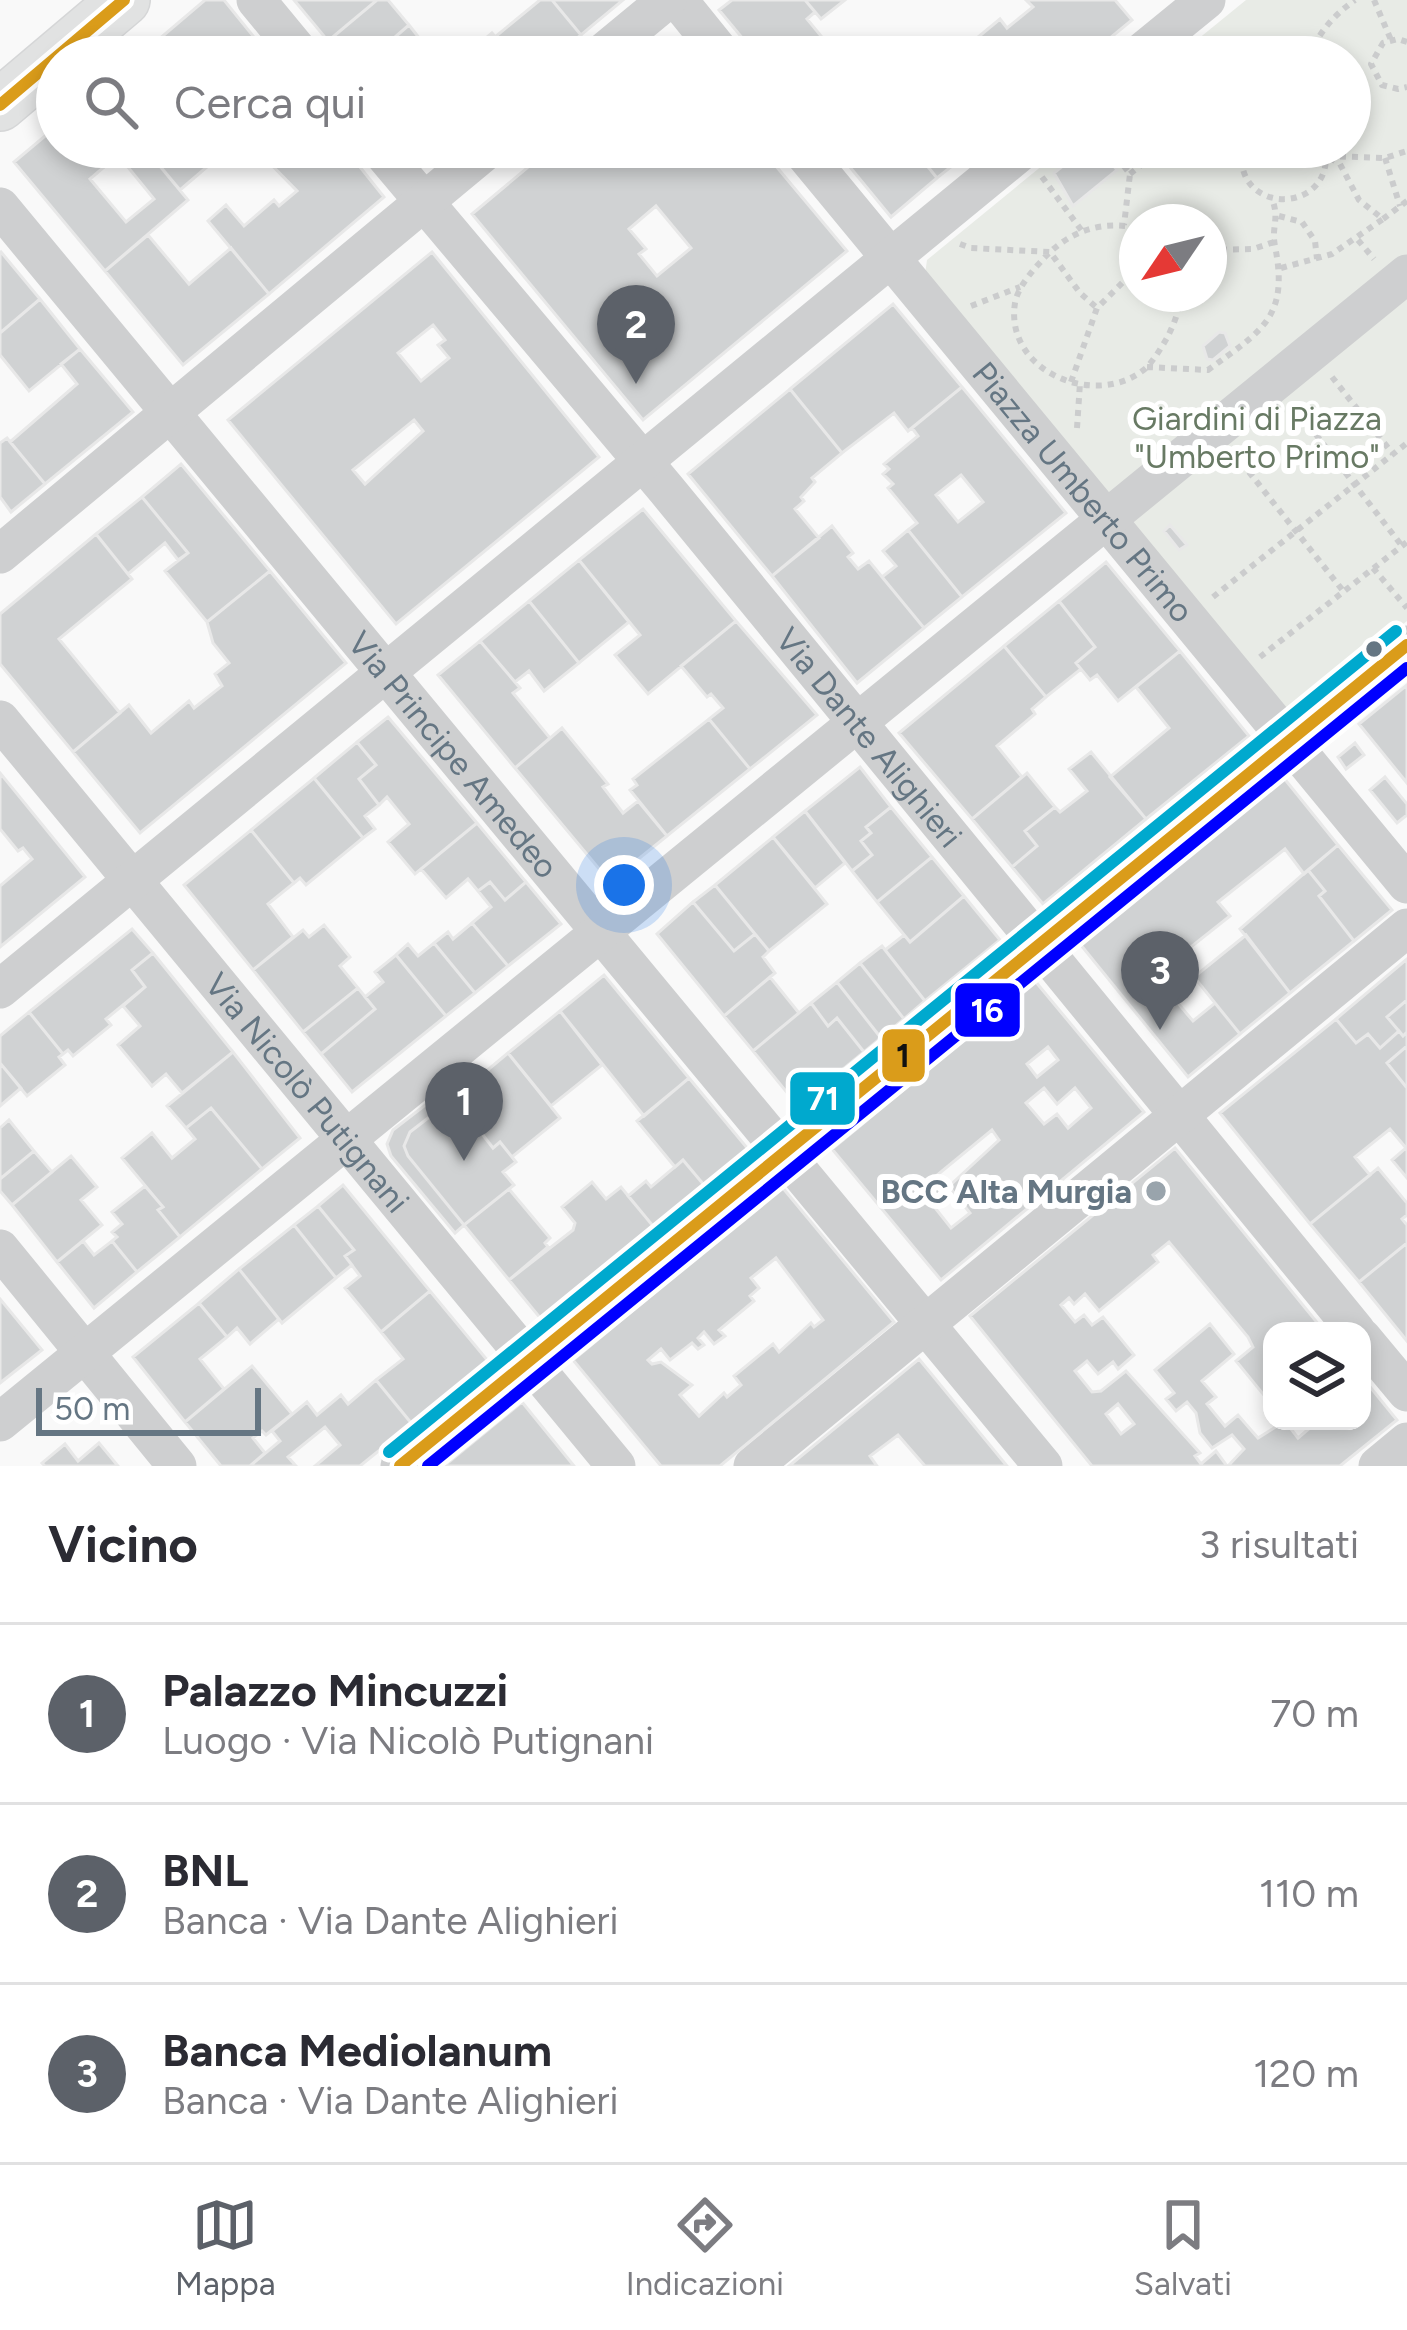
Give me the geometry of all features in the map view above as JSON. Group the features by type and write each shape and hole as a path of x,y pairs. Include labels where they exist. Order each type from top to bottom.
{"main road":[{"path":"81,36 124,0"},
{"path":"0,105 36,75"}],"street":[{"path":"256,0 286,36"},
{"path":"623,36 667,0"},
{"path":"678,0 707,36"},
{"path":"1164,13 1206,0"},
{"name":"Via Dante Alighieri","path":"395,168 1348,1322"},
{"path":"0,554 465,168"},
{"name":"Piazza Umberto Primo","path":"816,168 1407,884"},
{"path":"0,989 891,258 1025,168"},
{"name":"Via Principe Amedeo","path":"0,207 1043,1466"},
{"path":"0,1422 1407,274"},
{"path":"400,1466 1407,645"},
{"name":"Via Nicolò Putignani","path":"0,720 616,1466"},
{"path":"753,1466 1407,928"},
{"path":"0,1249 177,1466"},
{"name":"Via Dante Alighieri","path":"1371,1350 1407,1393"},
{"path":"1378,1466 1407,1442"}],"path":[{"path":"1320,36 1336,14 1355,0"},
{"path":"1374,0 1390,40"},
{"path":"1371,61 1376,48 1390,40 1407,42"},
{"path":"1371,68 1382,86 1407,88"},
{"path":"1371,156 1385,158 1407,151"},
{"path":"1281,268 1317,259 1358,240 1404,204 1385,158"},
{"path":"1038,168 1082,231"},
{"path":"1125,168 1130,174"},
{"path":"1126,204 1130,174 1137,168"},
{"path":"1244,168 1245,177 1272,199 1299,198 1311,191 1323,168"},
{"path":"1342,168 1359,200 1383,218"},
{"path":"1147,367 1208,370 1272,315 1282,281 1274,242 1279,216 1272,199"},
{"path":"1279,216 1303,222 1315,241 1317,259"},
{"path":"1119,224 1082,231 1050,252 1023,285 1015,300 1024,348 1044,372 1101,386 1129,379 1147,367 1173,326 1176,312"},
{"path":"1227,250 1252,250 1274,242"},
{"path":"959,244 1050,252"},
{"path":"1050,252 1097,308"},
{"path":"960,308 1023,285"},
{"path":"1075,449 1076,383 1097,308 1119,286"},
{"path":"1312,352 1393,454"},
{"path":"1252,663 1405,544 1275,382"},
{"path":"1216,431 1344,592"},
{"path":"1204,604 1407,442"},
{"path":"1373,568 1407,608"}],"green space":[{"name":"Giardini di Piazza \"Umberto Primo\"","path":"1246,0 1407,0 1407,621 1292,715 925,274 927,260 1039,168 1371,168 1371,36 1202,36"}],"building":[{"path":"205,0 224,0 253,36 163,36"},
{"path":"294,0 377,0 334,36 324,36"},
{"path":"377,0 388,0 409,25 396,36 334,36"},
{"path":"540,0 552,0 581,35 580,36 496,36"},
{"path":"552,0 623,0 581,35"},
{"path":"732,0 805,0 815,12 807,19 821,36 741,36 719,10"},
{"path":"805,0 845,0 821,19"},
{"path":"1026,0 1115,0 1132,20 1113,36 979,36 1000,19 1007,28 1033,7"},
{"path":"409,25 418,36 396,36"},
{"path":"36,144 36,168 103,168 90,179 126,222 154,199 129,168 161,168 188,200 105,271 14,162"},
{"path":"162,168 206,168 180,190"},
{"path":"275,168 361,168 384,197 269,294 208,221 226,205 244,226 274,200 279,206 297,191"},
{"path":"527,168 778,168 847,251 643,420 472,214","holes":["656,206 691,248 657,276 639,254 646,249 629,229"]},
{"path":"851,168 929,168 937,178 891,217"},
{"path":"929,168 950,168 937,178"},
{"path":"1060,168 1117,170 1073,206 1054,173"},
{"path":"148,235 189,284 231,248 269,294 183,365 105,271"},
{"path":"432,252 599,457 396,624 228,420","holes":["433,325 445,340 438,345 449,358 421,381 398,353","414,420 423,431 365,484 353,470"]},
{"path":"0,253 40,299 0,333"},
{"path":"40,299 80,349 29,391 0,355 0,333"},
{"path":"893,304 962,387 908,431 894,413 842,453 790,389"},
{"path":"1219,332 1225,333 1230,346 1213,360 1207,359 1203,346"},
{"path":"80,349 133,412 45,484 10,442 77,384 61,364"},
{"path":"962,387 1066,513 962,597 908,530 917,523 888,488 893,484 883,474 889,469 884,464 918,436 912,428","holes":["961,475 983,502 958,522 936,495"]},
{"path":"790,389 842,453 812,478 815,482 795,509 819,538 772,576 688,474"},
{"path":"7,438 45,484 11,512 0,497 0,443"},
{"path":"181,464 270,571 207,622 165,571 188,553 142,497"},
{"path":"142,497 188,553 178,560 165,543 128,574 96,534"},
{"path":"643,509 736,621 648,694 615,655 640,635 579,560"},
{"path":"1170,525 1187,545 1179,550 1164,531"},
{"path":"832,526 853,553 848,557 858,569 869,561 924,628 857,683 772,576"},
{"path":"908,530 962,597 924,628 882,577 896,566 883,551"},
{"path":"96,534 132,579 59,639 120,713 73,752 0,664 0,614"},
{"path":"579,560 629,622 579,663 529,601"},
{"path":"1106,562 1180,651 1118,701 1097,675 1090,680 1076,663 1095,647 1059,601"},
{"path":"270,571 346,663 140,833 73,752 129,705 151,733 189,701 194,708 222,686 215,674 229,663 213,643 207,622"},
{"path":"529,601 579,663 544,691 529,671 515,682 480,641"},
{"path":"1059,601 1095,647 1076,663 1081,669 1046,697 1004,646"},
{"path":"736,621 817,715 750,769 709,719 723,708 681,666"},
{"path":"480,641 520,688 513,693 550,738 515,768 438,675"},
{"path":"1004,646 1046,697 1032,709 1035,714 997,746 1022,777 972,819 899,733"},
{"path":"1180,651 1249,736 1146,819 1110,777 1169,728 1136,687"},
{"path":"1407,685 1407,783 1359,724"},
{"path":"388,717 477,823 415,874 388,842 409,824 387,797 379,805 359,779 376,765 357,742"},
{"path":"709,719 750,769 667,836 630,790 637,785 633,779"},
{"path":"562,728 608,784 603,787 623,813 638,801 667,836 610,882 515,768"},
{"path":"357,742 376,765 359,779 379,805 365,816 375,829 363,838 314,778"},
{"path":"1355,743 1364,755 1346,769 1338,757"},
{"path":"1091,752 1146,819 1043,904 1012,867 1037,846 1025,831 1055,807 1060,812 1087,791 1069,769"},
{"path":"860,767 891,807 866,827 871,833 861,841 872,855 852,871 805,811"},
{"path":"0,773 85,877 0,947 0,886 32,859 23,848 18,851 0,829"},
{"path":"1027,773 1055,807 1025,831 1037,846 1012,867 972,819"},
{"path":"1283,777 1338,845 1304,874 1285,849 1218,902 1230,916 1177,958 1188,971 1166,989 1193,1021 1215,1003 1240,1034 1188,1077 1080,944"},
{"path":"1385,777 1407,804 1407,815 1397,823 1370,790"},
{"path":"314,778 363,838 306,885 300,878 294,883 251,830"},
{"path":"891,807 932,857 877,902 852,871 872,855 861,841 871,833 866,827"},
{"path":"805,811 845,863 815,888 773,837"},
{"path":"477,823 526,882 505,900 490,882 478,891 468,879 446,898 421,869"},
{"path":"251,830 294,883 268,904 293,937 253,970 184,885"},
{"path":"773,837 827,904 769,951 715,885"},
{"path":"1338,845 1392,910 1354,941 1319,896 1325,891 1308,870"},
{"path":"932,857 964,896 910,942 877,902"},
{"path":"1308,870 1325,891 1319,896 1354,941 1290,993 1240,929"},
{"path":"490,882 505,900 526,882 561,924 508,966 472,923 491,907 478,891"},
{"path":"715,885 755,934 734,951 693,902"},
{"path":"964,896 1000,940 925,1001 885,950 904,935 910,942"},
{"path":"693,902 734,951 755,934 769,951 763,957 775,973 724,1016 657,934"},
{"path":"472,923 508,966 475,993 434,943 448,932 453,939"},
{"path":"324,925 350,957 340,966 358,988 303,1032 253,970 303,930 309,937"},
{"path":"132,929 153,953 132,970 145,987 106,1019 111,1025 73,1056 68,1050 63,1054 29,1012"},
{"path":"1246,935 1290,993 1240,1034 1194,977"},
{"path":"434,943 475,993 446,1016 396,955 408,944 418,956"},
{"path":"882,946 925,1001 904,1019 860,963"},
{"path":"153,953 233,1052 182,1093 166,1074 152,1086 118,1045 140,1026 123,1006 145,987 132,970"},
{"path":"396,955 446,1016 352,1092 321,1054 375,1009 365,997 383,982 375,972"},
{"path":"1407,959 1407,1000 1387,1017 1399,1031 1380,1048 1368,1034 1356,1043 1336,1019"},
{"path":"860,963 904,1019 881,1038 837,982"},
{"path":"604,975 689,1078 644,1116 560,1011"},
{"path":"770,977 799,1013 753,1051 724,1016"},
{"path":"1035,981 1144,1112 941,1280 832,1149","holes":["1048,1047 1058,1060 1037,1077 1027,1064","1044,1088 1057,1104 1075,1088 1091,1108 1068,1128 1057,1114 1044,1124 1026,1103","992,1130 999,1140 946,1189 936,1176","951,1189 970,1213 951,1228 932,1204"]},
{"path":"837,982 881,1038 864,1052 837,1018 828,1026 811,1003"},
{"path":"358,988 375,1009 321,1054 303,1032"},
{"path":"1407,1000 1407,1032 1403,1036 1387,1017"},
{"path":"811,1003 828,1026 837,1018 864,1052 798,1106 753,1051"},
{"path":"560,1011 602,1065 551,1106 508,1053"},
{"path":"29,1012 63,1054 59,1057 65,1065 27,1096 0,1063 0,1036"},
{"path":"1336,1019 1356,1043 1368,1034 1380,1048 1399,1031 1403,1036 1407,1032 1407,1046 1387,1063 1407,1088 1407,1178 1392,1160 1406,1148 1390,1129 1355,1157 1370,1175 1310,1224 1220,1113"},
{"path":"1407,1046 1407,1088 1387,1063"},
{"path":"233,1052 300,1138 262,1169 211,1108 186,1128 167,1106"},
{"path":"508,1053 560,1118 512,1157 500,1142 493,1148 454,1098"},
{"path":"0,1063 21,1088 0,1106"},
{"path":"689,1078 748,1149 704,1185 683,1160 675,1167 637,1121"},
{"path":"446,1089 454,1098 410,1132 404,1146 464,1225 455,1233 391,1156 387,1144 393,1130"},
{"path":"454,1098 493,1148 500,1142 516,1162 503,1172 514,1185 464,1225 404,1146 410,1132"},
{"path":"211,1108 262,1169 180,1237 158,1210 163,1207 122,1158 152,1133 172,1158 195,1139 186,1128"},
{"path":"9,1120 34,1151 0,1179 0,1128"},
{"path":"1175,1148 1317,1322 1263,1322 1263,1394 1236,1361 1253,1347 1248,1337 1169,1242 1153,1255 1158,1262 1099,1311 1085,1294 1074,1304 1069,1298 1061,1305 1075,1322 1084,1315 1092,1325 1103,1317 1134,1355 1118,1369 1113,1362 1098,1374 1087,1361 1075,1371 1092,1392 1101,1391 1126,1371 1200,1453 1195,1456 1201,1464 1216,1451 1227,1466 1092,1466 970,1316","holes":["1118,1404 1134,1424 1121,1434 1106,1414"]},
{"path":"34,1151 52,1172 12,1205 0,1191 0,1179"},
{"path":"71,1156 97,1187 81,1200 102,1225 57,1262 12,1205"},
{"path":"683,1160 704,1185 653,1226 628,1196 646,1181 651,1187"},
{"path":"1378,1168 1407,1203 1402,1219 1407,1225 1407,1243 1359,1282 1310,1224"},
{"path":"592,1182 606,1199 621,1187 653,1226 541,1319 509,1280 573,1230 575,1223 562,1207"},
{"path":"343,1185 430,1291 381,1332 345,1288 360,1276 345,1256 354,1250 318,1206"},
{"path":"145,1186 180,1237 137,1272 112,1241 117,1237 112,1232 122,1224 112,1212"},
{"path":"782,1187 894,1322 720,1466 661,1466 573,1360","holes":["776,1258 823,1320 814,1327 811,1323 779,1352 773,1344 734,1376 741,1385 727,1397 724,1393 699,1416 680,1395 692,1385 661,1362 648,1360 661,1349 670,1360 692,1343 698,1349 704,1345 698,1338 704,1332 714,1344 725,1336 719,1330 754,1301 750,1296 759,1288 751,1278"]},
{"path":"509,1189 550,1238 545,1243 548,1247 509,1280 464,1225"},
{"path":"318,1206 354,1250 345,1256 352,1265 336,1278 294,1225"},
{"path":"294,1225 336,1278 282,1323 239,1269"},
{"path":"83,1241 94,1255 112,1241 137,1272 94,1308 57,1262"},
{"path":"1407,1243 1407,1341 1359,1282"},
{"path":"239,1269 279,1319 250,1344 237,1328 227,1337 199,1303"},
{"path":"430,1291 488,1361 412,1424 376,1380 403,1359 381,1332"},
{"path":"0,1299 42,1350 0,1383"},
{"path":"199,1303 227,1337 200,1359 224,1389 185,1422 133,1357"},
{"path":"1210,1324 1234,1354 1202,1381 1216,1397 1207,1404 1225,1426 1238,1415 1258,1438 1271,1430 1292,1430 1298,1438 1307,1430 1371,1430 1371,1388 1397,1420 1340,1466 1228,1466 1244,1449 1232,1435 1212,1448 1187,1402 1176,1411 1166,1399 1174,1393 1155,1370"},
{"path":"919,1359 1007,1466 925,1466 898,1435 870,1456 877,1466 789,1466"},
{"path":"252,1366 292,1414 266,1435 262,1431 253,1438 265,1453 250,1466 221,1466 185,1422"},
{"path":"376,1380 412,1424 360,1466 315,1466 340,1445 325,1427 288,1457 296,1466 250,1466 280,1441 272,1431 307,1402 317,1415 341,1395 348,1404"},
{"path":"522,1402 574,1466 444,1466"},
{"path":"99,1443 118,1466 42,1463 65,1444 78,1461"}],"transit line":[{"name":"1","path":"81,36 124,0"},
{"name":"1","path":"0,105 36,75"},
{"name":"71","path":"389,1452 1396,631"},
{"name":"1","path":"400,1466 1407,645"},
{"name":"16","path":"428,1466 1407,668"}],"place":[{"name":"BNL","path":"636,384"},
{"name":"Banca Mediolanum","path":"1160,1030"},
{"name":"Palazzo Mincuzzi","path":"464,1161"},
{"name":"BCC Alta Murgia","path":"1156,1191"}]}
